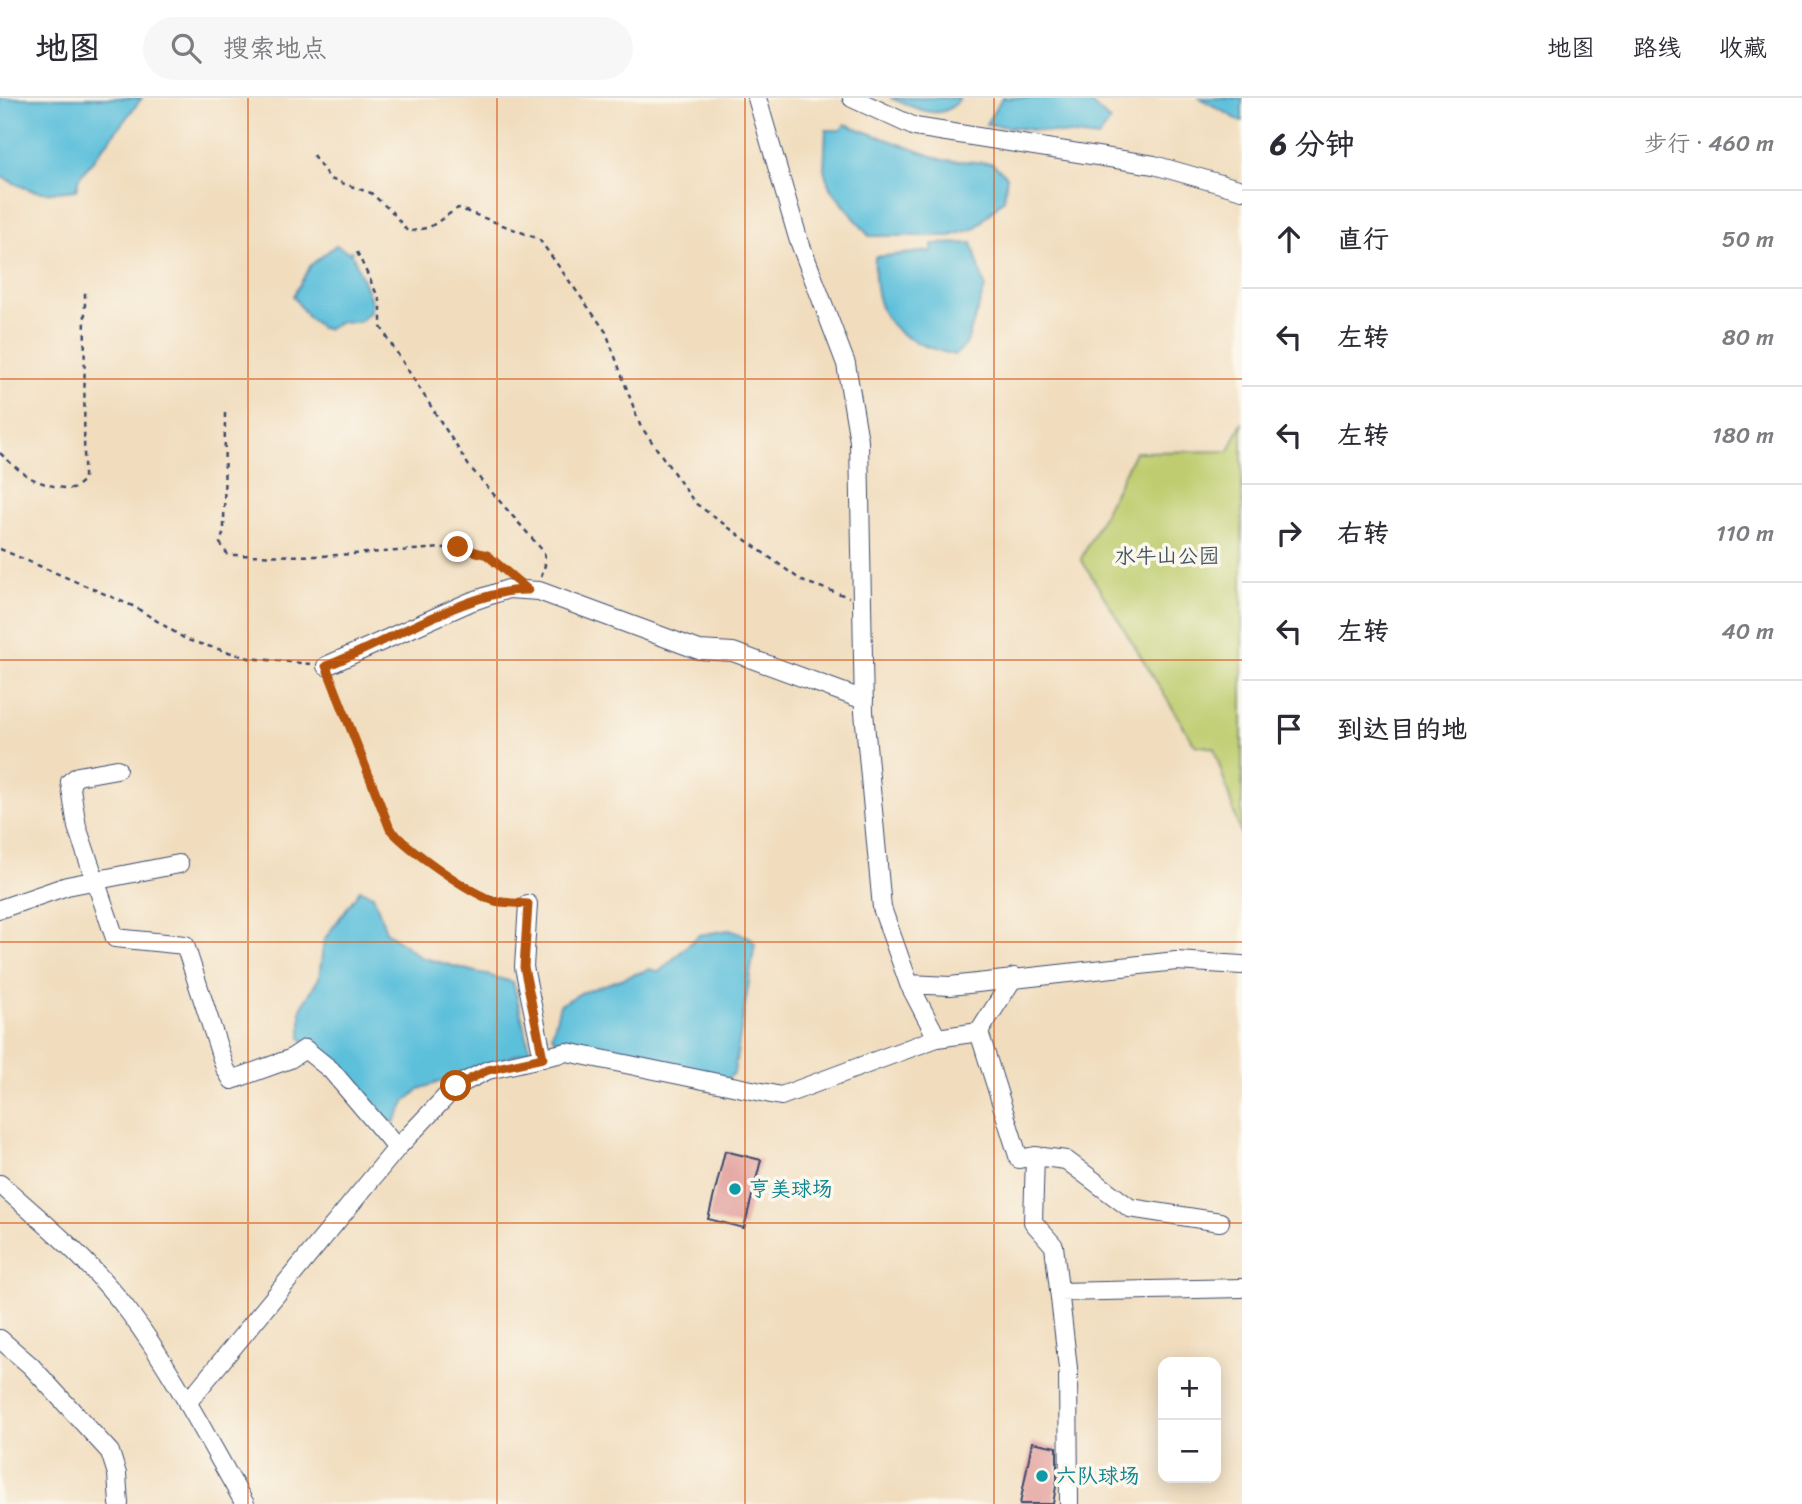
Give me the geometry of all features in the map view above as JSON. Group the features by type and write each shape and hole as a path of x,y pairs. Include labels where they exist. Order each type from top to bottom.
{"street":[{"path":"757,98 798,238 846,364 859,441 864,701 882,908 909,984 937,1038"},
{"path":"852,98 915,127 1154,165 1242,190"},
{"path":"326,666 470,602 508,589 534,590 699,650 733,652 864,701"},
{"path":"117,769 78,776 70,782 77,827 115,938 185,945 225,1068 232,1080 290,1059 305,1049 331,1070 397,1147"},
{"path":"0,909 67,886 179,864"},
{"path":"528,904 524,967 543,1058"},
{"path":"909,984 950,986 1176,961 1242,965"},
{"path":"187,1403 397,1147 456,1086 488,1070 567,1052 781,1096 937,1038 979,1032 1014,977"},
{"path":"979,1032 1019,1159 1035,1156 1066,1160 1130,1208 1220,1222"},
{"path":"1035,1156 1033,1222 1054,1246 1068,1368 1069,1504"},
{"path":"0,1184 86,1262 129,1312 187,1403 245,1504"},
{"path":"1059,1292 1242,1288"},
{"path":"0,1339 31,1366 110,1452 117,1474 119,1504"}],"path":[{"path":"313,155 330,179 371,193 392,212 408,232 430,228 458,208 539,239 606,332 640,425 695,503 802,581 862,601"},
{"path":"225,413 224,531 220,543 228,555 321,556 458,547 487,555 534,590 545,565 544,552 469,466 390,342 381,327 381,303 357,252"},
{"path":"0,453 19,471 41,485 73,489 84,480 85,290"},
{"path":"0,549 135,607 187,640 249,658 326,666 390,829 407,847 481,896 497,901 528,904"}],"green space":[{"name":"水牛山公园","path":"1242,422 1242,838 1214,748 1195,745 1081,559 1135,452 1229,451"}],"water":[{"path":"0,98 142,98 79,178 76,190 44,192 29,189 0,176"},
{"path":"890,98 960,98 945,111 928,112"},
{"path":"1002,98 1079,98 1090,102 1110,121 1098,138 986,124"},
{"path":"1200,98 1242,98 1242,122"},
{"path":"845,124 943,160 992,163 1007,176 1004,199 974,229 950,236 869,236 830,188 824,170 826,130 841,130"},
{"path":"972,243 985,287 966,345 955,355 903,335 883,313 875,279 875,257 932,251 932,244"},
{"path":"336,245 350,253 351,251 372,303 369,313 359,322 339,322 328,329 321,328 307,316 293,296 311,265"},
{"path":"360,890 373,895 386,931 420,957 513,982 530,1050 419,1089 406,1101 394,1123 384,1118 301,1038 301,1008 319,978 324,940"},
{"path":"729,930 750,937 755,944 734,1073 725,1081 562,1047 552,1035 560,1005 581,993 650,969 659,972 699,935"}],"building":[{"name":"亨美球场","path":"725,1151 761,1160 744,1228 708,1219"},
{"name":"六队球场","path":"1032,1442 1057,1447 1057,1481 1053,1504 1020,1504"}],"place":[{"name":"亨美球场","path":"735,1189"},
{"name":"六队球场","path":"1042,1476"}],"route":[{"path":"456,1086 488,1070 543,1058 524,967 528,904 497,901 481,896 407,847 390,829 326,666 470,602 508,589 528,590 487,555 458,547"}]}
